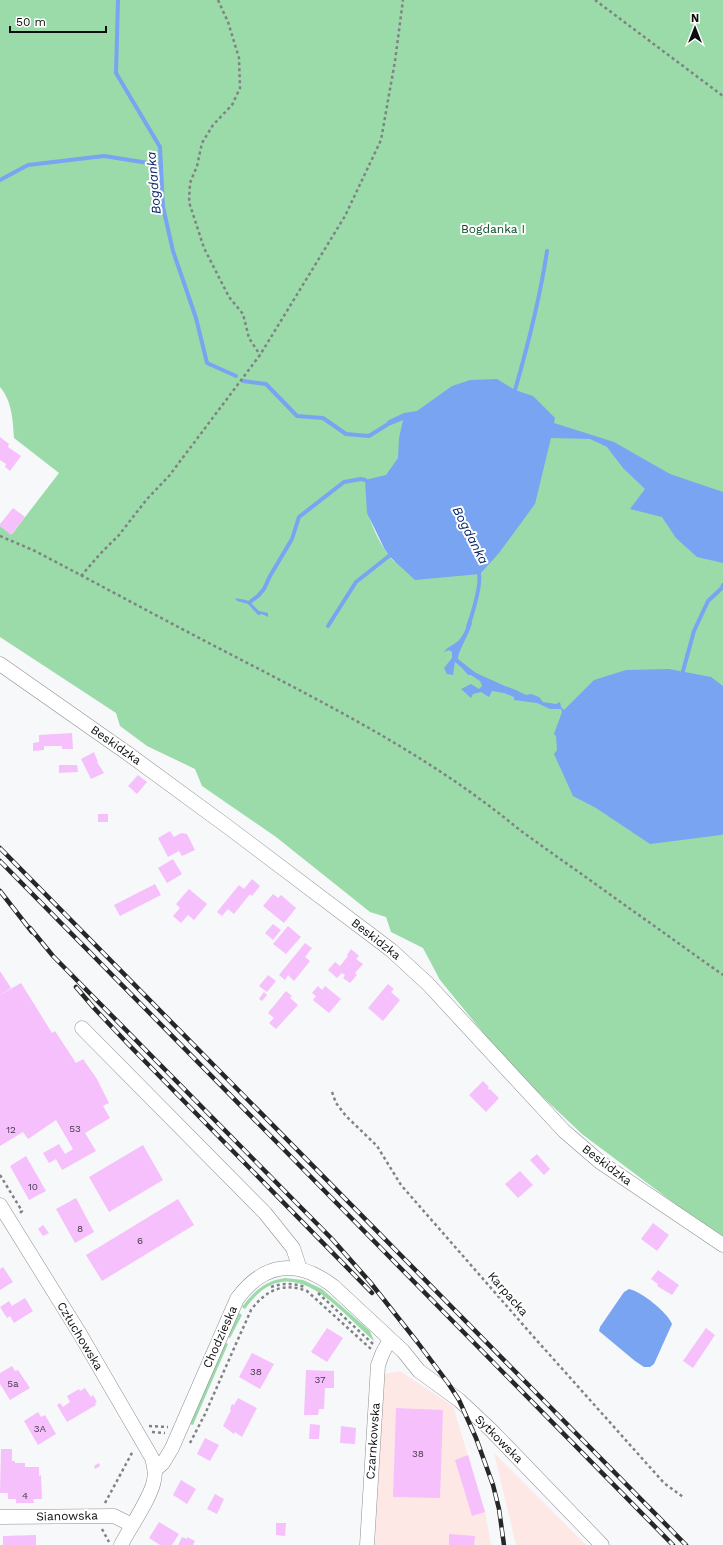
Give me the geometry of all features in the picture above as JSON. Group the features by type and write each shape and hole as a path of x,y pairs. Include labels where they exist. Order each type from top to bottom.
{"street":[{"name":"Beskidzka","path":"0,664 203,808 391,950 428,984 538,1104 578,1144 600,1162 723,1245"},
{"path":"82,1028 265,1213 293,1248 300,1269"},
{"name":"Człuchowska","path":"0,1205 139,1434 152,1458 155,1470"},
{"name":"Chodzieska","path":"121,1545 149,1494 154,1481 155,1470 163,1463 172,1448 232,1309 243,1291 264,1273 281,1268 300,1269 321,1277 333,1286 385,1349"},
{"name":"Czarnkowska","path":"367,1545 378,1365 385,1349"},
{"name":"Sytkowska","path":"385,1349 403,1351 419,1371 459,1400 491,1430 602,1545"},
{"name":"Sianowska","path":"0,1517 114,1516 132,1525"}],"path":[{"path":"218,0 228,22 239,58 240,88 232,105 213,125 202,143 197,166 190,183 190,202 204,248 228,297 243,314 249,338 260,355"},
{"path":"81,576 119,535 147,499 169,476 260,355 345,216 381,140 395,61 403,0"},
{"path":"595,0 723,96"},
{"path":"0,536 35,551 327,704 390,739 452,778 491,805 521,831 723,975"},
{"name":"Karpacka","path":"332,1092 336,1102 346,1116 377,1146 402,1185 455,1247 664,1483 683,1497"},
{"path":"245,1313 261,1294 270,1287 279,1284 302,1286 323,1297 385,1349"},
{"path":"189,1445 205,1414 251,1310 268,1292 284,1287 298,1288 307,1291 385,1349"},
{"path":"109,1545 99,1523 104,1505 135,1447 132,1440 148,1426 173,1427 180,1430"}],"shaded area":[{"path":"400,1371 453,1406 486,1516 491,1545 375,1545 384,1374"},
{"path":"494,1453 586,1545 516,1545"}],"green space":[{"name":"Bogdanka I","path":"0,0 723,0 723,1240 582,1134 512,1068 440,980 423,948 391,932 386,917 370,912 276,837 202,786 195,769 147,746 120,726 116,713 0,637 0,526 12,534 59,473 14,438 9,405 7,398 0,387","holes":["367,506 395,562 386,552 377,536 370,520"]},
{"path":"285,1278 303,1280 322,1289 370,1331 374,1341 329,1299 312,1289 295,1282 279,1282 262,1291 245,1309 242,1307 260,1288 278,1279"},
{"path":"239,1313 242,1315 230,1338 227,1337"},
{"path":"224,1342 228,1344 193,1425 190,1424"}],"water":[{"path":"497,379 515,390 533,396 555,418 554,423 614,442 670,474 723,492 723,563 697,557 676,538 662,517 630,509 645,489 623,468 607,447 590,439 551,438 535,504 499,553 480,574 415,580 389,556 367,513 365,480 386,475 398,458 399,438 403,420 391,425 387,421 404,413 417,411 452,386 470,380"},
{"path":"235,598 250,602 259,611 268,613 268,617 262,614 258,615 248,604 237,601"},
{"path":"468,622 472,623 458,659 476,673 526,695 531,694 539,697 543,702 556,704 560,702 561,707 564,710 594,680 626,670 669,669 711,677 723,686 723,834 650,844 596,808 573,796 554,754 557,750 556,736 554,734 562,712 561,709 550,709 537,703 514,700 514,697 504,693 492,691 489,697 481,692 473,694 471,698 461,689 471,684 479,689 482,686 480,681 471,675 468,675 455,662 453,675 447,674 444,668 452,658 452,652 449,650 444,652 461,638"},
{"path":"629,1289 654,1303 660,1308 672,1324 654,1364 650,1367 644,1367 635,1361 599,1331 600,1327 624,1292"}],"building":[{"path":"0,437 9,444 8,447 21,456 10,471 5,467 6,464 0,460"},
{"path":"13,508 25,517 11,535 0,526 0,524"},
{"path":"72,733 73,749 62,749 62,746 44,746 44,750 33,751 33,743 39,742 39,735"},
{"path":"94,752 97,762 104,773 91,779 81,759"},
{"path":"59,765 77,765 78,772 59,773"},
{"path":"138,775 147,782 137,794 128,786"},
{"path":"98,814 108,814 108,822 98,822"},
{"path":"170,831 174,837 181,833 187,834 195,850 182,856 179,851 168,857 158,838"},
{"path":"173,859 182,874 167,883 158,868"},
{"path":"252,879 260,886 252,896 250,894 234,914 228,909 222,916 217,912 239,885 244,889"},
{"path":"155,884 161,895 120,916 114,905"},
{"path":"189,889 207,904 194,920 188,915 181,923 173,916 180,908 176,904"},
{"path":"273,894 278,898 281,895 296,908 284,923 263,906"},
{"path":"273,924 281,930 273,940 265,933"},
{"path":"288,926 301,937 286,954 273,944"},
{"path":"305,943 312,948 305,957 310,961 294,981 288,975 285,980 279,975"},
{"path":"351,949 359,956 356,959 363,964 355,973 357,975 350,983 343,978 345,975 342,973 337,978 328,970 335,962 340,966 348,956 347,955"},
{"path":"0,971 11,988 0,995"},
{"path":"268,975 276,981 267,992 259,986"},
{"path":"21,983 52,1033 55,1031 76,1063 83,1059 97,1079 109,1103 103,1106 110,1118 85,1133 96,1151 62,1170 56,1159 49,1163 43,1153 59,1144 65,1154 73,1149 56,1120 28,1139 23,1132 0,1146 0,995"},
{"path":"388,984 394,989 391,992 400,1000 383,1021 368,1008"},
{"path":"318,986 322,990 325,986 341,999 329,1013 313,1000 316,996 312,993"},
{"path":"286,991 292,996 290,998 298,1005 276,1029 269,1023 274,1018 268,1013"},
{"path":"264,992 267,995 262,1001 259,999"},
{"path":"483,1081 489,1087 489,1090 490,1089 499,1098 486,1112 469,1095"},
{"path":"143,1145 163,1180 109,1212 89,1177"},
{"path":"537,1154 550,1169 544,1175 530,1160"},
{"path":"26,1156 46,1191 29,1200 10,1166"},
{"path":"520,1171 533,1185 518,1198 505,1184"},
{"path":"76,1198 94,1232 75,1243 56,1209"},
{"path":"178,1199 194,1225 102,1281 86,1255"},
{"path":"653,1223 669,1235 657,1251 641,1239"},
{"path":"43,1225 49,1233 43,1236 38,1229"},
{"path":"3,1267 13,1282 0,1290 0,1269"},
{"path":"658,1270 679,1285 672,1295 657,1286 658,1284 651,1279"},
{"path":"25,1298 33,1311 14,1323 10,1316 7,1318 0,1307 9,1301 12,1306"},
{"path":"327,1328 343,1338 327,1362 311,1352"},
{"path":"706,1328 715,1335 693,1368 683,1361"},
{"path":"252,1353 274,1364 260,1389 239,1377"},
{"path":"12,1366 15,1371 18,1370 30,1388 10,1400 0,1384 0,1373"},
{"path":"306,1370 334,1371 334,1388 325,1388 324,1409 319,1409 318,1415 304,1415"},
{"path":"85,1388 91,1397 93,1395 97,1402 95,1403 96,1405 67,1422 57,1405 60,1403 63,1407 70,1402 67,1396 79,1389 80,1391"},
{"path":"238,1398 257,1408 242,1437 235,1432 234,1434 223,1426 231,1410 232,1404 234,1405"},
{"path":"396,1408 443,1410 440,1498 393,1497"},
{"path":"38,1412 41,1417 45,1415 56,1434 38,1445 24,1421"},
{"path":"310,1424 320,1425 319,1439 309,1439"},
{"path":"341,1426 356,1428 355,1444 340,1443"},
{"path":"205,1438 219,1445 210,1461 197,1454"},
{"path":"1,1449 12,1449 12,1461 15,1461 15,1463 25,1463 25,1467 39,1467 39,1476 41,1475 42,1499 33,1499 34,1503 16,1503 16,1499 8,1499 8,1493 0,1493"},
{"path":"468,1455 485,1512 472,1516 455,1460"},
{"path":"99,1463 100,1466 95,1469 94,1466"},
{"path":"181,1480 196,1489 187,1504 173,1495"},
{"path":"215,1494 224,1499 217,1514 207,1509"},
{"path":"159,1522 179,1534 172,1545 160,1545 149,1538"},
{"path":"276,1523 286,1523 285,1536 276,1535"},
{"path":"449,1534 475,1536 474,1545 449,1545"},
{"path":"36,1535 36,1545 3,1545 3,1536"},
{"path":"182,1537 187,1539 187,1537 195,1541 193,1545 178,1545"}],"waterway":[{"name":"Bogdanka","path":"118,0 116,73 160,147 163,207 173,251 196,318 207,363 236,376"},
{"path":"0,180 28,165 104,156 161,165"},
{"path":"515,390 533,321 547,251"},
{"name":"Bogdanka","path":"243,381 266,384 297,416 323,418 346,434 369,436 393,421"},
{"path":"250,602 264,589 292,539 299,517 344,482 361,479 365,480"},
{"path":"328,626 356,582 389,556"},
{"name":"Bogdanka","path":"468,627 478,589 478,570"},
{"path":"683,671 694,631 708,601 722,588 723,585"}],"railway":[{"path":"0,848 686,1545"},
{"path":"0,861 673,1545"},
{"path":"0,891 32,932"},
{"path":"30,928 53,956 332,1239 370,1282 418,1343 459,1400 476,1438 493,1485 499,1509 504,1545"},
{"path":"76,987 129,1045 372,1293"}]}
